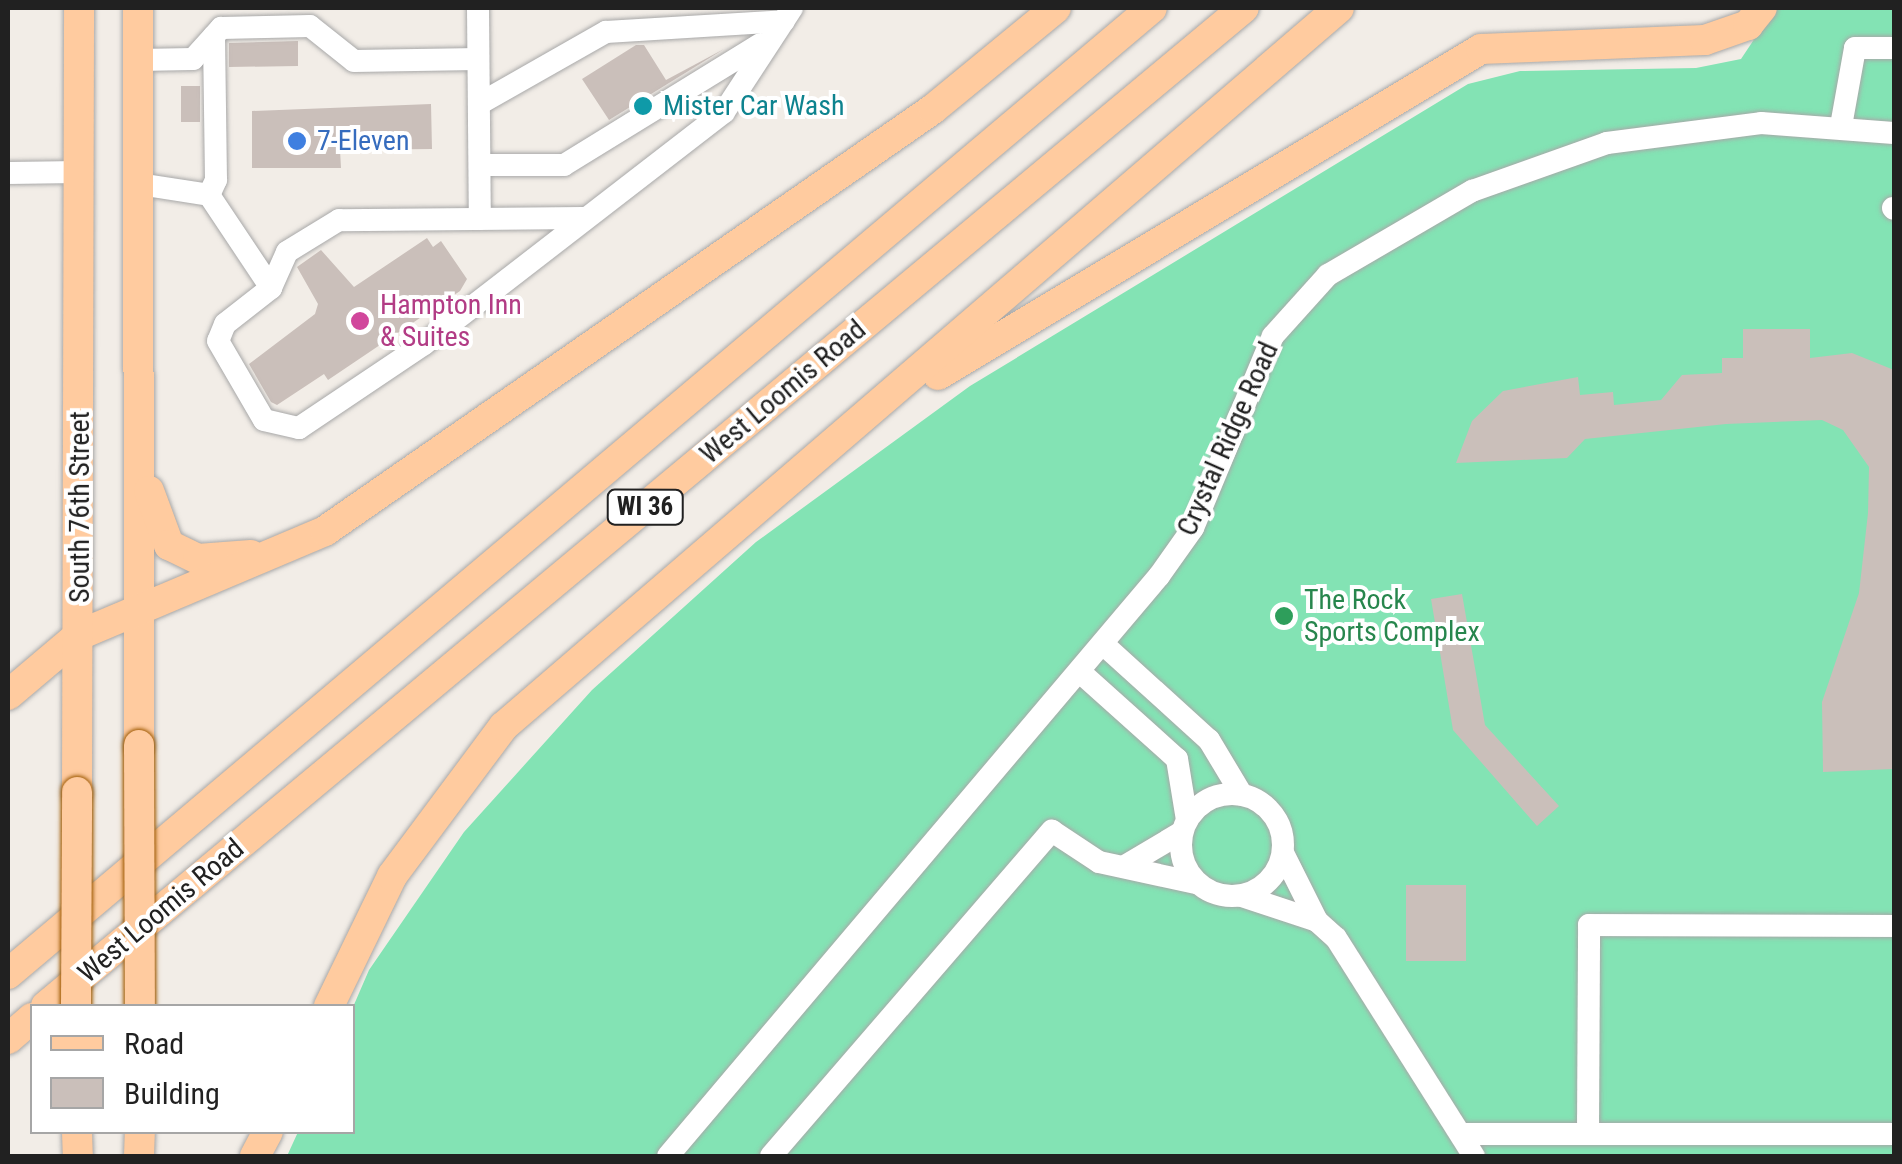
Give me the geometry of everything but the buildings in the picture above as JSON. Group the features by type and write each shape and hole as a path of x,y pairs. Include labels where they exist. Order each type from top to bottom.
{"main road":[{"name":"South 76th Street","path":"76,1004 79,8"},
{"path":"138,8 140,1004"},
{"path":"8,695 78,635 138,607 230,577 325,531 933,109 1056,8"},
{"name":"West Loomis Road","path":"8,974 1152,8"},
{"name":"West Loomis Road","path":"48,1004 1244,8"},
{"path":"330,1004 392,876 504,726 867,418 1339,8"},
{"path":"867,418 1465,57 1512,44 1704,40 1748,25 1762,8"},
{"path":"138,432 152,512 169,544 185,554 244,556 325,531"},
{"path":"8,1039 30,1020"},
{"path":"255,1156 267,1134"}],"street":[{"path":"478,8 480,219"},
{"path":"138,60 193,59 224,24 310,17 354,61 478,58"},
{"path":"479,104 606,32 785,20"},
{"path":"583,218 339,220 287,252 271,288 224,324 218,341 264,420 299,428 424,344 724,112 785,20"},
{"path":"480,166 564,166 785,20"},
{"path":"209,195 216,180 224,24"},
{"path":"1841,126 1855,48 1894,48"},
{"name":"Crystal Ridge Road","path":"668,1156 1080,672 1193,528 1273,336 1328,275 1472,191 1607,143 1679,128 1841,126 1894,133"},
{"path":"8,173 79,172"},
{"path":"138,184 209,195 271,288"},
{"path":"1103,644 1209,740 1242,795 1269,809 1283,853 1317,922 1354,960 1474,1156"},
{"path":"1080,672 1177,760 1185,868 1196,883"},
{"path":"1125,866 1184,826 1210,799 1242,795"},
{"path":"771,1156 1052,831 1083,856 1196,883 1317,922"},
{"path":"1242,896 1269,881 1283,853"},
{"path":"1588,1134 1589,925 1894,926"},
{"path":"1461,1134 1894,1134"}],"green space":[{"name":"The Rock Sports Complex","path":"1775,8 1894,8 1894,1156 287,1156 297,1134 355,1134 354,1004 369,970 464,832 592,690 756,542 970,386 1468,84 1520,71 1696,68 1741,59"}],"place":[{"name":"Mister Car Wash","path":"643,106"},
{"name":"7-Eleven","path":"297,141"},
{"name":"Hampton Inn & Suites","path":"360,321"},
{"name":"The Rock Sports Complex","path":"1284,616"}]}
